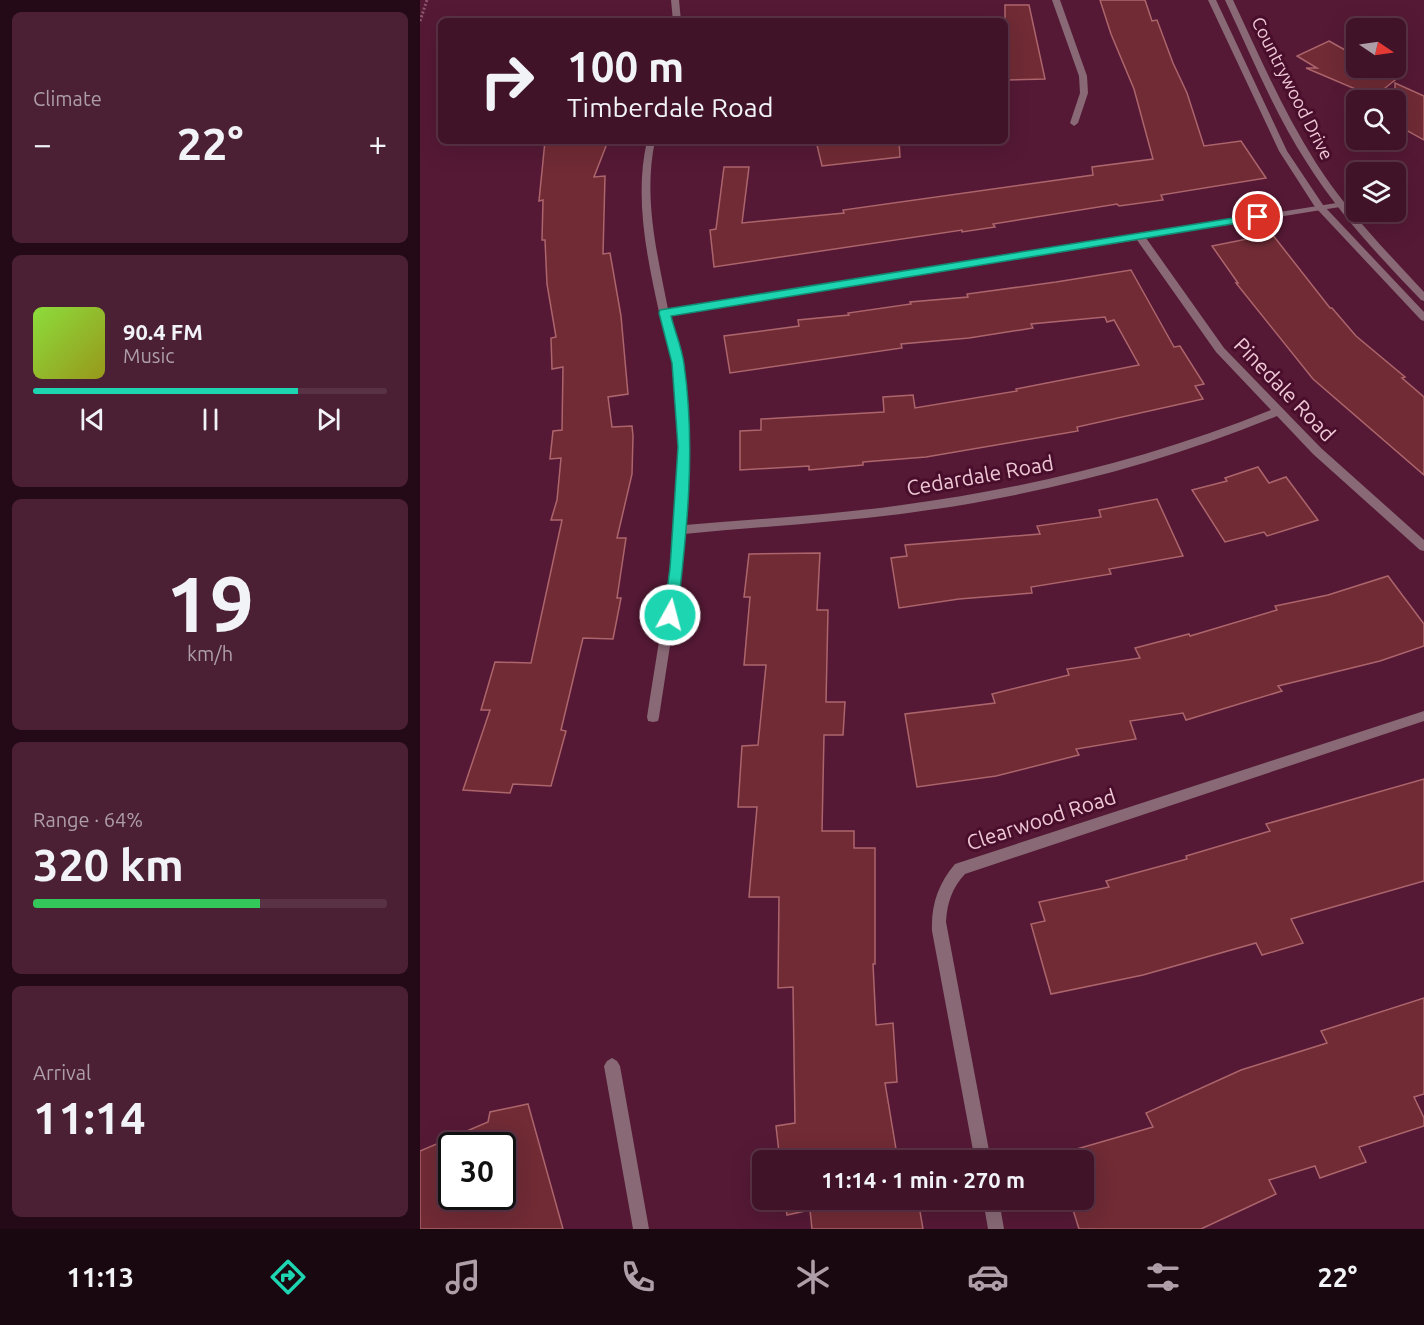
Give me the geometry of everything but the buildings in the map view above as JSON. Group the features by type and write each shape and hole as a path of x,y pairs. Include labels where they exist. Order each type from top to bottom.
{"street":[{"path":"675,0 677,18"},
{"path":"1056,0 1083,76 1084,93 1074,123"},
{"name":"Countrywood Drive","path":"1212,0 1283,151 1320,207 1424,318"},
{"name":"Countrywood Drive","path":"1229,0 1292,131 1356,226 1424,298"},
{"path":"650,144 645,193 651,245 664,313 678,363 684,447 670,615 653,717"},
{"path":"664,313 1340,204"},
{"name":"Pinedale Road","path":"1140,237 1220,350 1317,451 1424,547"},
{"name":"Cedardale Road","path":"678,530 890,510 967,500 1090,475 1167,454 1234,430 1278,411"},
{"name":"Clearwood Road","path":"981,1150 937,913 952,877 960,869 1424,716"},
{"path":"612,1066 641,1229"},
{"path":"993,1210 996,1229"}],"path":[{"path":"420,21 427,0"}],"route":[{"path":"670,615 676,568 684,447 678,363 664,313 1258,217"}]}
